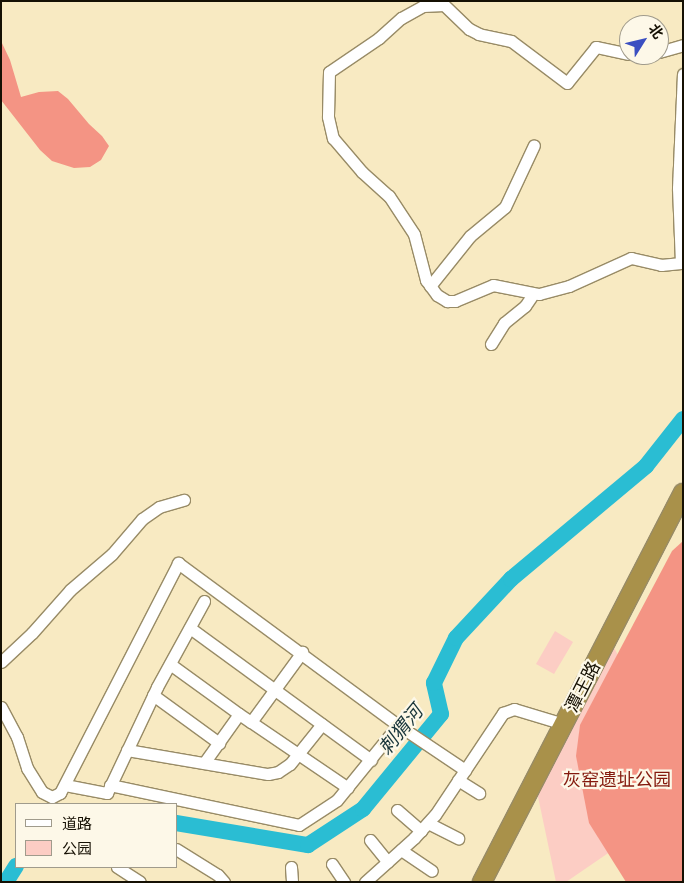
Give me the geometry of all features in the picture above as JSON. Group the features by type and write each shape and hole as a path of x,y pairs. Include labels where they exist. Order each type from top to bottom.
{"highway":[{"name":"潭王路","path":"482,882 683,493"}],"street":[{"path":"619,52 596,47 567,83 510,41 479,34 468,29 444,5 424,6 401,18 379,38 329,72 328,117 332,138 362,172 389,196 414,234 426,280 437,295 447,301 456,301 493,285 539,294 569,286 631,258 662,265 682,263 678,188 683,74"},
{"path":"669,50 683,46"},
{"path":"430,286 470,236 506,207 534,145"},
{"path":"491,344 504,323 525,306 534,294"},
{"path":"1,662 32,633 70,590 112,554 142,519 159,507 184,500"},
{"path":"1,707 18,737 28,768 42,792 52,797 60,792 178,563 439,753 479,793"},
{"path":"65,785 107,793 153,695 204,601"},
{"path":"190,628 371,760"},
{"path":"251,722 302,652"},
{"path":"170,664 239,714 348,788"},
{"path":"153,695 219,743"},
{"path":"369,881 424,827 503,713 514,709 564,724"},
{"path":"204,763 239,714"},
{"path":"127,750 268,774 278,772 298,754 322,724"},
{"path":"110,785 299,825 337,800 398,725"},
{"path":"397,810 424,827 458,838"},
{"path":"370,840 388,862"},
{"path":"178,850 218,875 224,882"},
{"path":"401,850 432,871"},
{"path":"332,864 344,882"},
{"path":"291,867 292,882"},
{"path":"119,868 140,882"}],"green space":[{"path":"1,41 10,60 21,97 39,92 58,91 68,99 109,146 101,160 90,167 74,168 52,161 40,150 1,100"},
{"path":"683,541 683,882 626,882 589,823 576,756 580,725 672,551"},
{"path":"555,631 573,642 554,674 536,664"},
{"name":"灰窑遗址公园","path":"612,644 620,659 620,845 566,882 556,882 537,792"}],"waterway":[{"name":"刺猬河","path":"178,823 308,845 363,809 441,714 434,683 456,638 511,579 646,466 683,419"},
{"name":"刺猬河","path":"6,882 15,868"}]}
